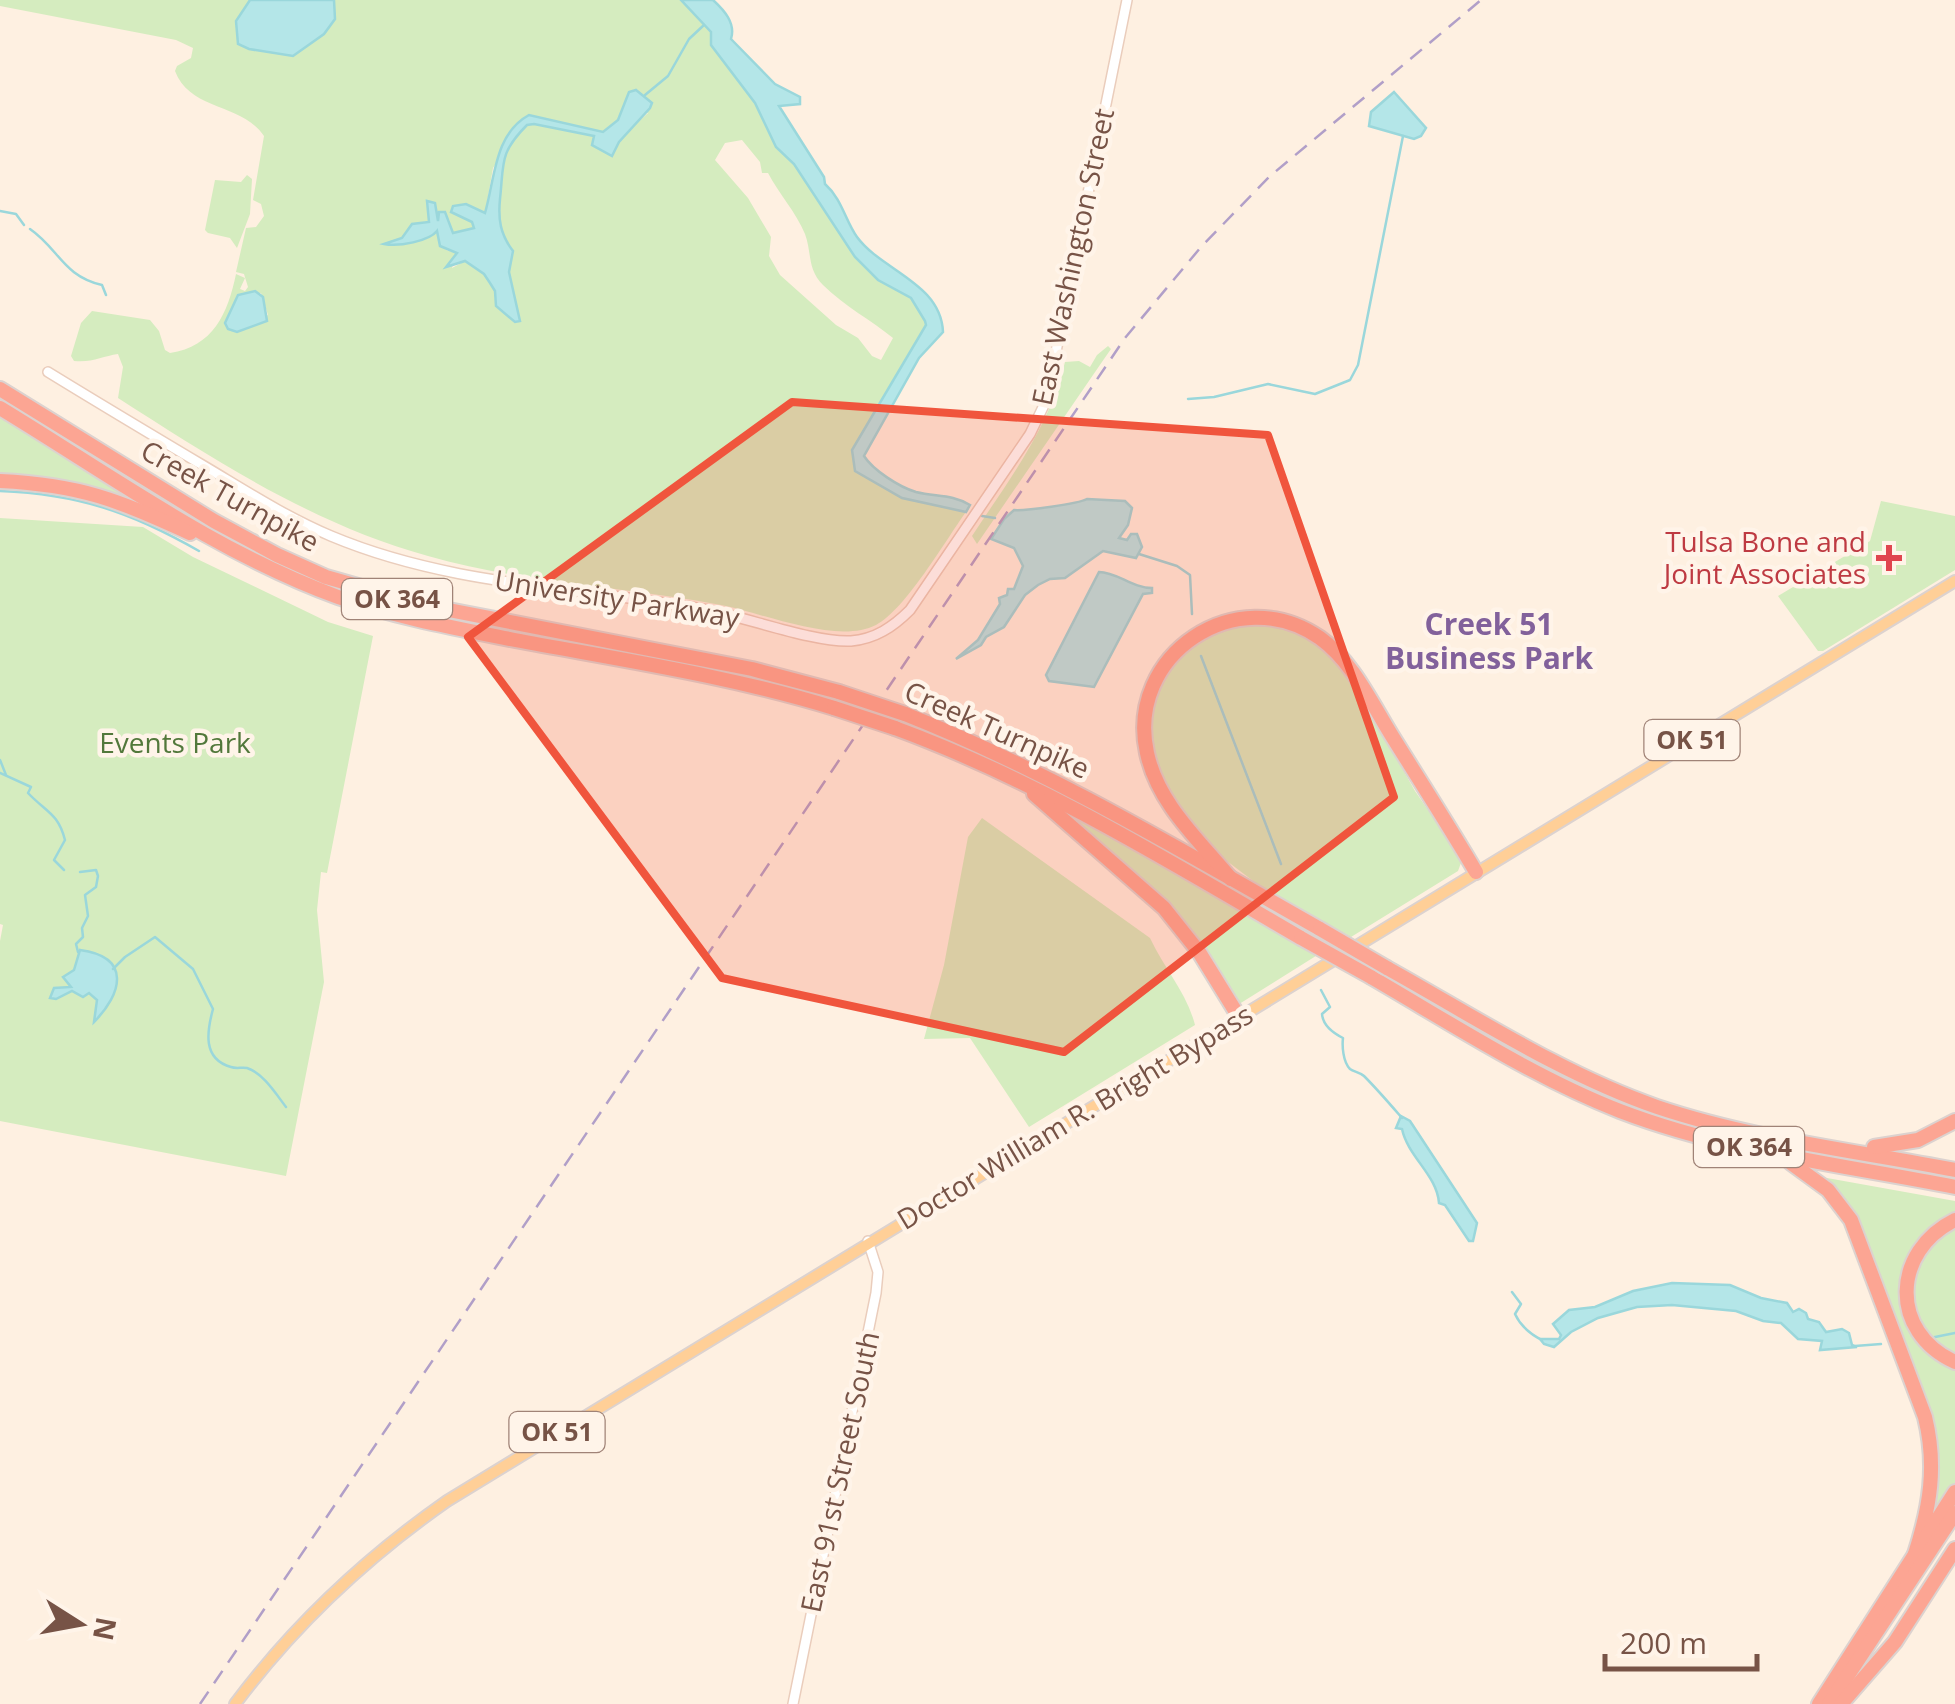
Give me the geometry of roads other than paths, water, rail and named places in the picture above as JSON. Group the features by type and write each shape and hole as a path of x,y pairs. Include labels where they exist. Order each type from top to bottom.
{"highway":[{"name":"Creek Turnpike","path":"0,389 214,521 326,577 428,606 752,669 905,714 1552,1080 1622,1112 1703,1137 1955,1187"},
{"name":"Creek Turnpike","path":"0,408 279,573 396,615 729,680 895,728 999,753 1231,878 1568,1068 1638,1100 1684,1115 1955,1170"},
{"path":"0,481 56,485 106,496 279,573"},
{"path":"1231,878 1171,806 1155,777 1146,752 1145,718 1150,694 1162,670 1188,640 1214,625 1244,618 1278,621 1306,630 1333,648 1349,667 1476,872"},
{"path":"1014,778 1077,828 1164,908 1199,952 1239,1017"},
{"path":"1568,1068 1686,1108 1955,1163"},
{"path":"1552,1080 1601,1111 1695,1143 1955,1195"},
{"path":"1874,1147 1918,1140 1955,1121"},
{"path":"1792,1163 1828,1190 1852,1220 1924,1417 1932,1450 1932,1477 1929,1507 1915,1554"},
{"path":"1955,1220 1936,1231 1916,1254 1908,1272 1906,1294 1910,1314 1922,1337 1955,1362"},
{"path":"1819,1704 1955,1492"},
{"path":"1830,1704 1955,1513"},
{"path":"1841,1704 1955,1530"},
{"path":"1841,1704 1895,1642 1955,1549"}],"main road":[{"name":"Doctor William R. Bright Bypass","path":"235,1704 331,1596 423,1518 868,1241 1955,580"}],"street":[{"name":"East Washington Street","path":"873,636 888,630 910,610 1030,434 1046,401 1127,0"},
{"name":"University Parkway","path":"48,372 272,507 376,553 489,580 704,609 833,640 873,636"},
{"name":"East 91st Street South","path":"793,1704 876,1294 878,1272 868,1241"}],"water":[{"path":"250,0 334,0 335,19 324,34 293,56 249,49 238,44 236,21"},
{"path":"681,0 713,0 730,22 731,39 775,84 800,97 800,104 779,106 857,237 922,289 940,315 943,332 919,358 864,456 902,486 963,501 970,505 966,512 902,498 855,471 852,450 925,321 911,298 878,280 855,257 794,164 776,147 755,103 711,45 711,32"},
{"path":"636,90 652,103 612,156 592,145 594,136 534,124 527,125 507,151 500,220 513,251 509,272 520,321 515,322 496,306 495,291 484,274 465,261 446,267 457,253 440,246 437,231 413,242 384,244 402,238 412,224 429,222 427,201 435,203 438,221 439,212 445,212 453,233 474,228 472,222 451,212 453,206 466,204 485,213 502,145 517,123 529,115 603,132 618,120 629,92"},
{"path":"1394,92 1426,128 1421,136 1414,139 1369,126 1371,112"},
{"path":"255,291 263,297 267,321 237,332 228,329 225,323 238,295"},
{"path":"1087,499 1125,501 1132,508 1128,525 1119,538 1127,540 1131,534 1137,534 1142,547 1136,558 1103,551 1065,578 1038,585 1025,595 1004,627 956,659 978,640 1000,604 999,598 1007,595 1008,589 1014,589 1023,566 1014,548 991,539 1004,519 1014,510"},
{"path":"1099,572 1152,588 1152,593 1143,594 1094,687 1049,681 1046,675"},
{"path":"80,950 108,960 117,978 111,1000 94,1022 97,1000 89,993 83,997 72,991 50,998 54,988 71,987 63,977 74,970"},
{"path":"1401,1116 1410,1121 1477,1223 1473,1241 1469,1241 1445,1205 1439,1203 1433,1184 1402,1129 1396,1128"},
{"path":"1672,1283 1730,1285 1761,1298 1787,1303 1793,1312 1799,1309 1808,1319 1819,1322 1826,1332 1842,1329 1849,1333 1852,1345 1857,1347 1820,1350 1822,1341 1798,1339 1781,1323 1736,1311 1672,1305 1637,1307 1598,1318 1571,1332 1554,1347 1540,1339 1559,1339 1561,1335 1553,1324 1569,1310 1595,1307 1633,1291"}],"waterway":[{"path":"645,95 668,76 689,39 704,25"},
{"path":"1188,399 1268,384 1315,394 1350,380 1358,365 1403,136"},
{"path":"0,211 16,214 24,225"},
{"path":"30,229 70,269 102,285 106,295"},
{"path":"0,491 54,496 103,508 199,551"},
{"path":"982,516 995,518"},
{"path":"1139,554 1177,566 1190,575 1192,614"},
{"path":"1201,656 1281,864"},
{"path":"0,760 6,775"},
{"path":"0,773 31,787 28,793 59,824 65,840 54,860 64,870"},
{"path":"78,952 76,944 83,937 82,928 88,916 85,895 96,887 98,876 96,870 80,872"},
{"path":"113,969 155,937 193,969 213,1009 208,1035 215,1058 258,1074 286,1107"},
{"path":"1321,990 1330,1007 1323,1018 1329,1029 1343,1038 1348,1066 1364,1076 1402,1118"},
{"path":"1512,1292 1521,1304 1515,1314 1517,1319 1542,1340"},
{"path":"1935,1337 1955,1333"},
{"path":"1855,1346 1881,1344"}],"railway":[{"path":"200,1704 1125,338 1201,247 1269,177 1481,0"}],"place":[{"name":"Tulsa Bone and Joint Associates","path":"1889,558"}],"district":[{"name":"Creek 51 Business Park","path":"1489,642"}],"park label":[{"name":"Events Park","path":"175,743"}]}
